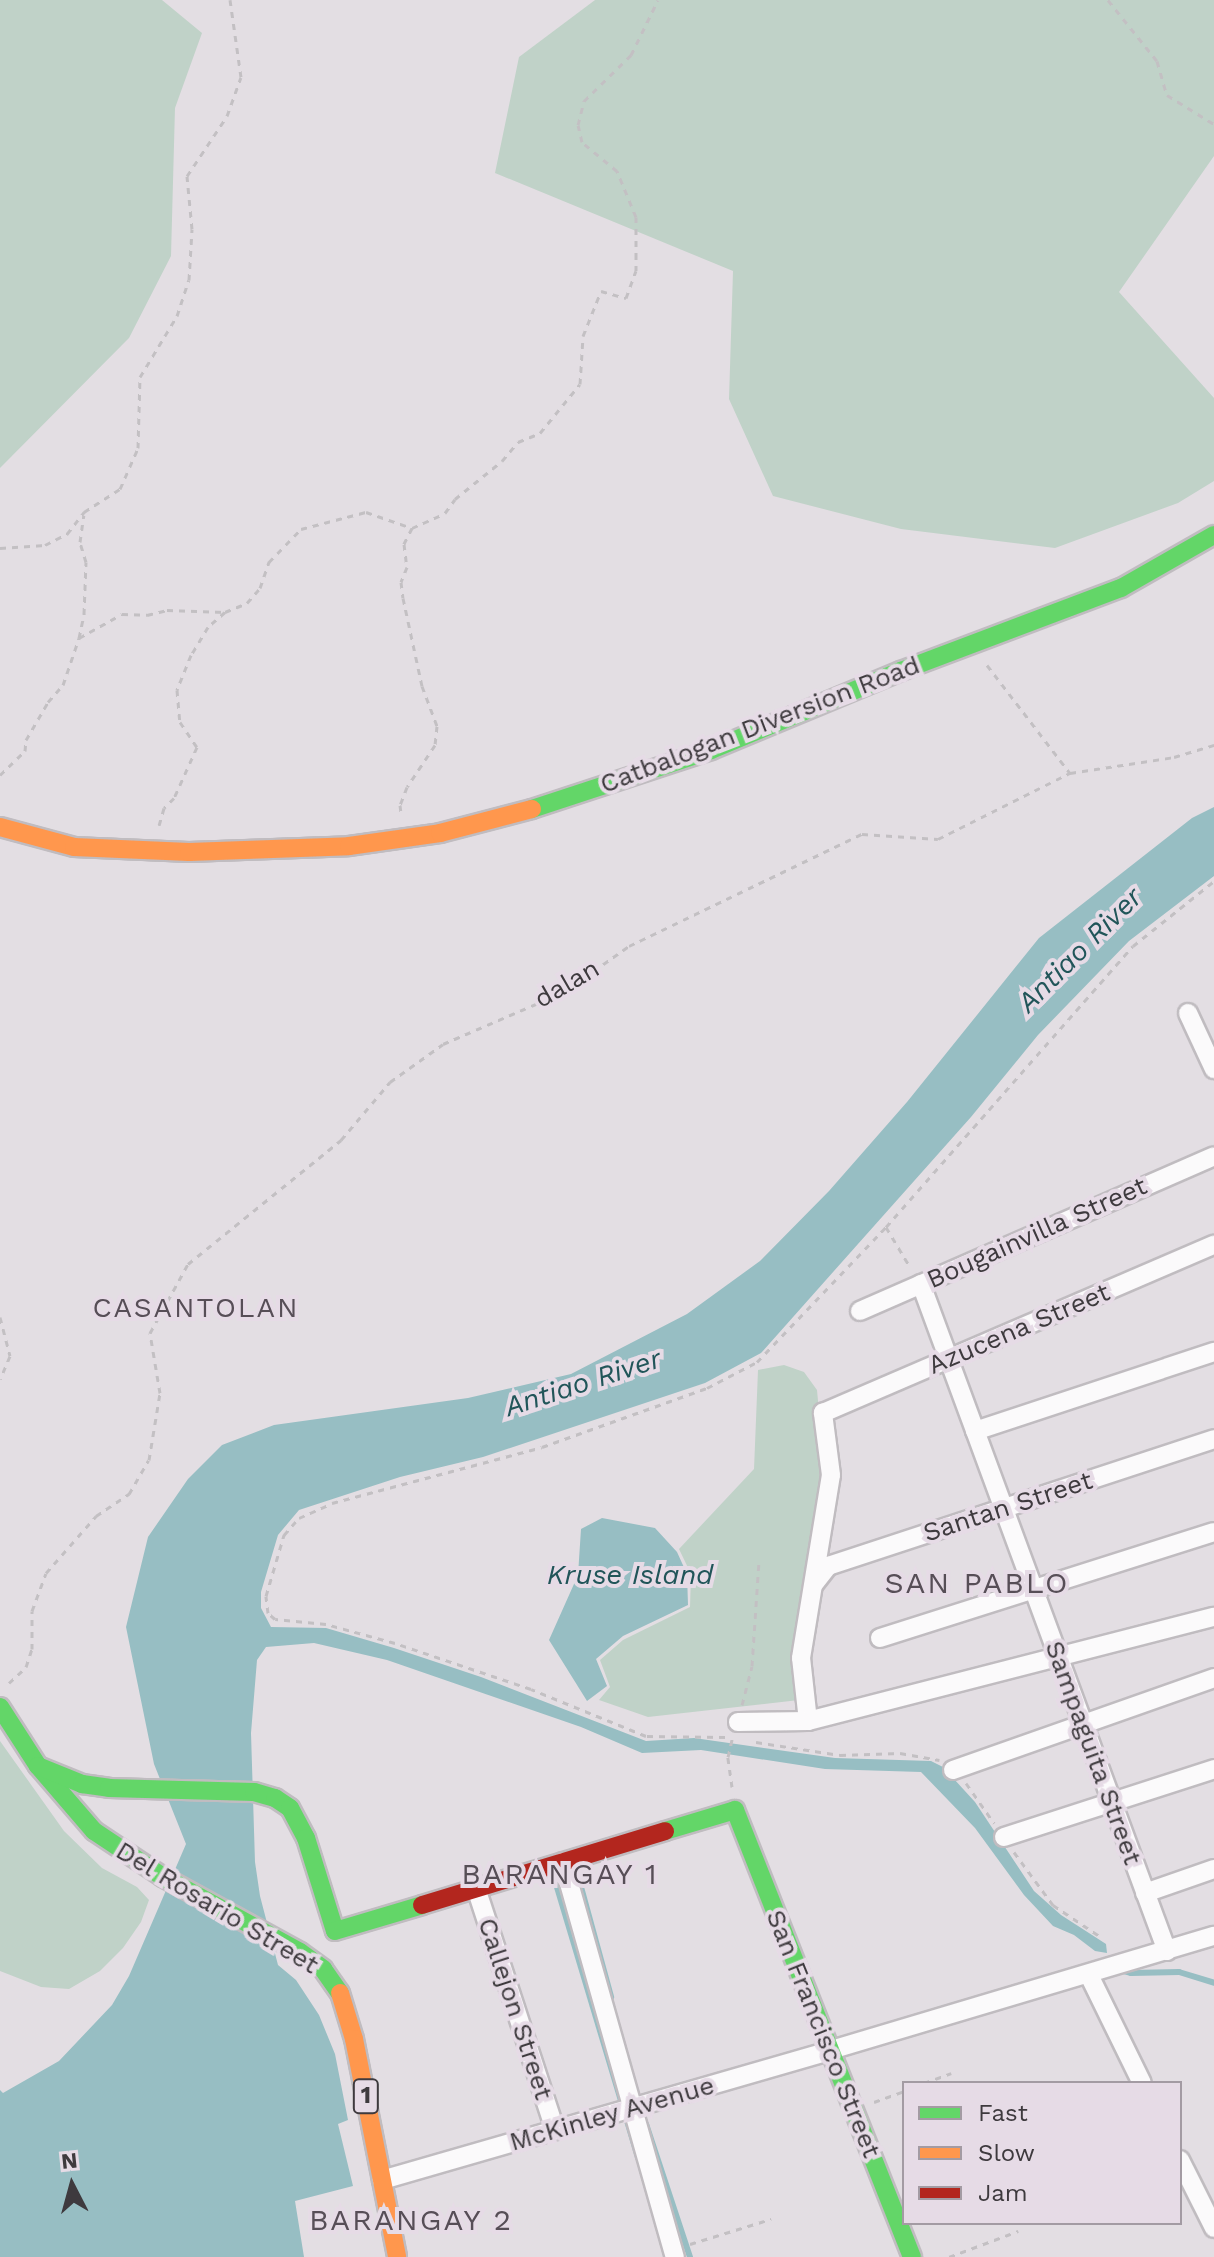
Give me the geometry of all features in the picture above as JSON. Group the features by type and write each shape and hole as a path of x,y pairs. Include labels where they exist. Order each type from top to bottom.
{"main road":[{"name":"Catbalogan Diversion Road","path":"0,827 74,847 189,852 349,846 414,837 528,810 711,750 1121,588 1214,535"},
{"name":"1","path":"0,1707 38,1766"},
{"path":"38,1766 82,1784 145,1791 254,1792 290,1808 299,1821 335,1931 735,1810"},
{"name":"Del Rosario Street","path":"38,1766 94,1831 119,1851 300,1952 323,1969 338,1988 347,2009 397,2257"},
{"name":"San Francisco Street","path":"735,1810 834,2049 854,2110 912,2257"}],"street":[{"path":"1188,1013 1214,1069"},
{"name":"Bougainvilla Street","path":"860,1311 1214,1156"},
{"name":"Azucena Street","path":"811,1587 831,1475 823,1413 1214,1245"},
{"name":"Sampaguita Street","path":"921,1284 1058,1659 1085,1721 1167,1951"},
{"path":"975,1431 1214,1352"},
{"name":"Santan Street","path":"811,1587 828,1566 1214,1439"},
{"path":"880,1638 1214,1532"},
{"path":"808,1721 801,1658 811,1587"},
{"path":"738,1722 808,1721 1214,1617"},
{"path":"953,1770 1214,1678"},
{"path":"1004,1837 1214,1769"},
{"path":"563,1862 674,2253"},
{"path":"1145,1893 1214,1869"},
{"name":"Callejon Street","path":"476,1888 555,2130"},
{"path":"1141,2081 1097,1973 1214,1936"},
{"name":"McKinley Avenue","path":"382,2180 1097,1973"},
{"path":"1182,2164 1214,2228"}],"path":[{"path":"0,548 45,545 67,534 84,512 120,489 138,448 140,377 177,316 189,280 192,229 187,176 227,116 241,77 230,0"},
{"path":"414,837 403,823 400,805 407,787 435,745 437,726 422,686 403,598 401,582 407,567 404,544 412,528 445,513 518,442 540,433 580,384 583,336 601,291 626,298 636,271 636,217 617,171 582,142 578,125 584,101 631,55 658,0"},
{"path":"1108,0 1157,61 1167,95 1214,124"},
{"path":"0,775 25,751 26,740 48,702 63,685 79,638 84,614 86,562 80,542 84,512"},
{"path":"159,826 164,808 174,798 197,747 180,722 177,690 191,655 208,627 225,612 247,603 260,588 269,562 301,529 366,512 412,528"},
{"path":"79,638 122,614 147,615 167,610 225,612"},
{"path":"975,645 1003,689 1070,773"},
{"name":"dalan","path":"0,1691 26,1667 32,1649 32,1611 46,1573 96,1516 129,1494 149,1460 160,1393 150,1333 188,1264 341,1140 390,1082 443,1044 564,992 629,946 862,834 938,839 1070,773 1174,757 1214,745"},
{"path":"1101,1937 1053,1905 1039,1891 1004,1837 953,1770 941,1761 900,1753 840,1755 733,1738 646,1736 531,1689 395,1643 326,1624 275,1619 268,1613 266,1596 284,1535 299,1518 366,1491 486,1464 542,1447 707,1388 757,1362 886,1227 1133,946 1214,881"},
{"path":"886,1227 921,1284"},
{"path":"0,1317 10,1356 0,1379"},
{"path":"738,1722 752,1666 759,1561"},
{"path":"731,1741 728,1757 735,1810"},
{"path":"929,2081 951,2073"},
{"path":"854,2110 902,2092"},
{"path":"674,2253 771,2219"},
{"path":"949,2257 1018,2231"}],"green space":[{"path":"0,0 162,0 202,33 175,108 171,256 129,338 0,468"},
{"path":"595,0 1214,0 1214,156 1119,292 1214,398 1214,481 1178,503 1055,548 901,529 773,496 729,399 733,271 495,173 519,57"},
{"path":"784,1365 804,1372 817,1390 825,1475 799,1700 648,1717 599,1700 610,1687 600,1660 623,1640 690,1607 691,1574 679,1549 754,1469 758,1370"},
{"path":"0,1741 64,1831 102,1868 137,1887 149,1900 141,1922 123,1948 100,1971 69,1989 41,1987 0,1971"}],"water":[{"name":"Antiao River","path":"1214,807 1214,876 1129,941 1038,1035 971,1117 761,1353 705,1383 483,1457 400,1477 299,1510 278,1535 261,1592 261,1608 271,1627 326,1628 394,1648 481,1677 646,1741 694,1738 835,1758 931,1761 943,1767 975,1802 1034,1891 1061,1915 1106,1944 1107,1953 1095,1951 1074,1935 1053,1926 1024,1895 975,1828 921,1772 825,1769 701,1750 642,1753 581,1727 387,1660 314,1643 266,1647 257,1660 251,1733 255,1862 260,1896 278,1965 296,1980 319,2015 335,2054 348,2120 338,2124 353,2186 295,2201 304,2257 0,2257 0,2090 3,2093 59,2061 112,2005 129,1976 186,1844 154,1764 126,1627 148,1537 188,1479 222,1445 274,1425 468,1398 571,1374 687,1314 760,1261 829,1191 907,1102 1039,938 1192,818"},
{"name":"Kruse Island","path":"602,1518 655,1528 677,1552 687,1574 688,1605 623,1636 596,1659 607,1686 587,1701 549,1640 578,1575 581,1529"}],"waterway":[{"path":"575,1865 611,1997"},
{"path":"553,1874 638,2158"},
{"path":"1120,1970 1131,1973 1179,1972 1214,1983"},
{"path":"646,2124 690,2257"}],"traffic: fast":[{"path":"532,809 711,750 901,671 1121,588 1214,535"},
{"path":"0,1707 38,1766 94,1831 163,1877 300,1952 323,1969 340,1993"},
{"path":"38,1766 82,1784 109,1788 254,1792 275,1798 290,1808 306,1838 335,1931 422,1905"},
{"path":"665,1831 735,1810 912,2257"}],"traffic: slow":[{"path":"0,827 74,847 189,852 349,846 440,833 532,809"},
{"path":"340,1993 354,2039 397,2257"}],"traffic: jam":[{"path":"422,1905 665,1831"}],"district":[{"name":"CASANTOLAN","path":"196,1308"},
{"name":"SAN PABLO","path":"977,1583"},
{"name":"BARANGAY 1","path":"560,1874"},
{"name":"BARANGAY 2","path":"411,2220"}]}
